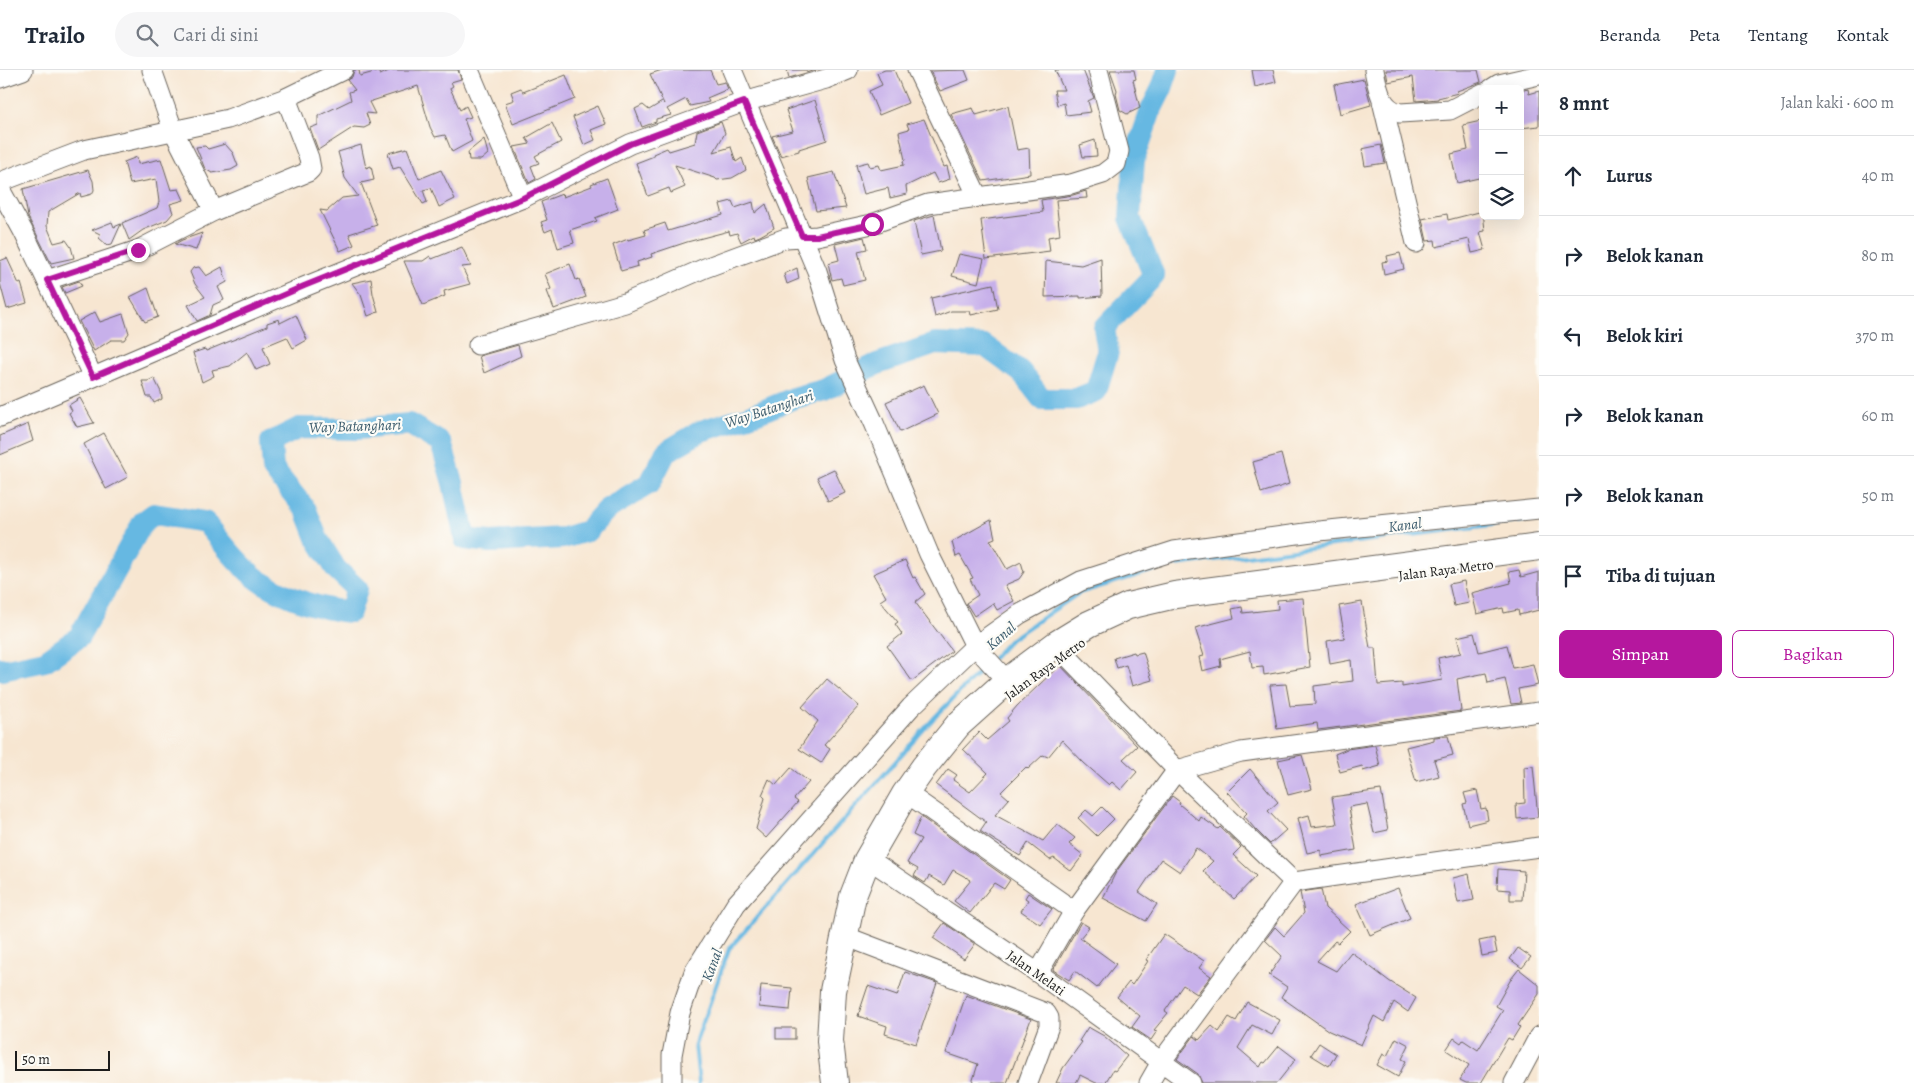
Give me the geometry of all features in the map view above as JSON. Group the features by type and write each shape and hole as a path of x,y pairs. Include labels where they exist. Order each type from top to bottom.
{"highway":[{"path":"835,1083 830,1041 833,992 853,896 867,860 905,794 924,767 1002,675 1090,624 1128,606 1175,594 1307,582 1539,547"},
{"name":"Jalan Raya Metro","path":"849,1083 843,1040 845,991 866,900 879,866 915,799 933,773 966,733 1014,688 1095,634 1125,622 1178,606 1307,582 1539,558"}],"street":[{"path":"0,78 24,70"},
{"path":"152,70 174,130 214,211"},
{"path":"0,182 84,150 228,119 286,98 343,70"},
{"path":"469,70 523,198"},
{"path":"732,70 817,271 845,360 858,392 874,423 929,554 979,650 1002,675"},
{"path":"0,417 304,286 523,198 630,144 744,102 826,79 848,70"},
{"path":"917,70 978,197"},
{"path":"478,345 624,303 705,268 786,238 817,236 872,224 928,204 1072,184 1103,174 1116,164 1120,151 1098,70"},
{"path":"1374,70 1416,243"},
{"path":"1497,83 1539,75"},
{"path":"1382,101 1392,112 1450,110 1479,95"},
{"path":"47,280 138,250 214,211 303,175 311,168 309,158 286,98"},
{"path":"0,189 47,280 93,377"},
{"path":"672,1083 672,1055 680,1013 694,972 736,904 911,707 1020,614 1081,581 1174,551 1319,532 1539,508"},
{"path":"1064,653 1177,770 1294,882"},
{"path":"1038,973 1074,911 1177,770 1241,752 1539,712"},
{"path":"915,799 1074,911"},
{"path":"1149,1083 1161,1062 1294,882 1539,847"},
{"name":"Jalan Melati","path":"879,866 1038,973 1191,1083"},
{"path":"856,940 1046,1013 1049,1018 1049,1026 1028,1083"},
{"path":"1514,1083 1539,1036"}],"building":[{"path":"354,70 359,70 360,76 378,71 380,75 391,70 458,70 461,79 451,82 453,86 450,88 460,110 466,106 471,117 464,119 472,141 452,152 445,135 435,137 430,127 418,86 369,102 375,114 366,113 370,125 364,128 354,127 318,150 310,128 318,125 318,116 351,100 349,92 355,90 347,80 352,77"},
{"path":"662,70 710,70 716,84 725,82 728,89 707,98 709,102 690,106 686,99 667,109 671,115 656,119 656,122 642,127 635,109 643,105 649,110 662,102 664,104 650,74"},
{"path":"787,70 816,70 789,78"},
{"path":"885,70 894,70 908,103 879,115 869,91 882,85 877,73"},
{"path":"965,70 969,80 940,91 930,71"},
{"path":"1055,70 1083,70 1094,98 1088,101 1091,112 1066,115 1064,103 1057,105 1054,90 1064,90"},
{"path":"1110,70 1134,70 1136,79 1133,80 1140,108 1127,114 1120,110 1116,94 1117,90"},
{"path":"1252,70 1273,70 1276,82 1255,87"},
{"path":"1386,70 1478,70 1481,82 1457,91 1458,93 1438,99 1416,101 1413,77 1388,82"},
{"path":"566,75 575,99 513,124 505,103 514,100 511,92 521,88 523,92"},
{"path":"1364,79 1371,105 1340,114 1334,85"},
{"path":"1528,89 1529,94 1539,91 1539,126 1524,128 1524,90"},
{"path":"815,100 827,140 781,156 772,136 793,131 786,110"},
{"path":"598,106 606,124 591,130 595,140 584,145 573,117"},
{"path":"1008,106 1017,150 1029,148 1030,174 983,181 951,114 973,108 976,115"},
{"path":"924,119 944,167 947,166 950,179 938,183 933,173 906,186 907,194 890,198 888,188 864,194 856,165 868,162 870,167 879,165 881,170 904,165 903,161 905,160 899,132 909,129 907,124"},
{"path":"1479,121 1479,178 1457,183 1451,154 1468,150 1463,125"},
{"path":"721,122 725,133 714,152 731,147 736,162 742,158 746,170 732,178 717,180 675,165 685,187 671,193 669,188 648,196 636,163 654,156 653,154 667,148 669,151 695,143 697,131"},
{"path":"552,123 561,142 535,156 539,163 531,166 536,179 529,183 514,147 530,144 526,138"},
{"path":"484,139 488,154 481,160 469,160 468,152"},
{"path":"1095,140 1097,156 1083,157 1080,145"},
{"path":"225,144 233,153 238,166 231,170 212,173 205,169 196,147 205,146 208,149"},
{"path":"361,145 366,168 371,166 374,180 361,183 377,225 349,234 354,245 340,251 320,210 327,211 342,198 358,196 345,178 338,152"},
{"path":"1381,145 1385,163 1365,166 1362,149"},
{"path":"407,148 419,179 441,170 455,199 439,207 431,188 423,190 427,202 423,204 400,167 393,169 388,153"},
{"path":"137,157 138,164 161,159 171,190 179,189 184,200 170,204 173,213 167,220 143,230 129,240 122,223 157,208 159,202 156,179 130,184 124,162"},
{"path":"88,170 93,181 94,190 92,194 81,197 80,193 48,212 47,226 54,243 66,240 71,247 74,258 51,263 28,217 23,189"},
{"path":"834,172 846,208 816,211 808,178"},
{"path":"607,178 618,209 595,218 597,221 570,230 574,243 558,248 552,229 545,232 541,222 547,220 541,202 562,194 563,197"},
{"path":"1086,191 1087,198 1056,200 1060,235 1048,237 1050,251 986,259 981,220 1043,212 1041,200"},
{"path":"732,201 735,208 753,202 755,213 766,204 774,228 760,236 755,238 754,235 741,242 737,233 730,235 729,231 687,242 651,254 652,257 637,262 638,266 621,271 613,245 646,235 644,230 665,223 668,231 723,215 720,204"},
{"path":"1479,212 1479,220 1484,220 1485,231 1480,232 1485,250 1472,253 1469,239 1436,247 1435,240 1427,241 1422,219 1447,214 1448,220"},
{"path":"934,215 941,251 921,255 914,221"},
{"path":"112,222 114,227 121,224 112,244 107,245 99,238 100,234 92,230"},
{"path":"202,233 196,250 175,244 182,240"},
{"path":"864,237 867,249 858,251 865,280 843,285 841,278 832,280 828,263 839,260 835,244"},
{"path":"462,247 471,266 462,267 470,284 444,291 445,296 423,305 404,261 423,261 430,256 432,259"},
{"path":"1400,253 1404,269 1384,274 1382,262 1388,261 1387,256"},
{"path":"959,254 984,259 978,283 952,276"},
{"path":"7,258 19,284 21,283 27,303 7,309 0,283 0,261"},
{"path":"1101,258 1102,296 1080,298 1080,296 1045,297 1046,261 1081,265"},
{"path":"570,264 576,280 579,279 586,297 554,309 547,291 551,289 545,274"},
{"path":"199,267 206,276 222,267 227,282 218,287 224,300 213,305 210,315 197,321 188,305 205,297 195,284 190,272 193,268"},
{"path":"797,268 799,279 787,284 784,274"},
{"path":"371,279 378,312 368,316 361,295 352,283"},
{"path":"79,281 82,286 65,293 62,287"},
{"path":"993,284 998,309 971,315 970,311 951,311 935,317 931,298"},
{"path":"148,288 158,317 145,322 130,297"},
{"path":"95,312 100,322 123,314 129,333 124,340 111,340 94,351 79,321"},
{"path":"296,315 307,340 293,348 287,337 263,347 270,364 256,370 247,352 230,366 212,370 214,376 202,382 193,353 205,349 206,351 267,326 267,323 279,319 280,323"},
{"path":"518,345 521,356 484,373 479,356"},
{"path":"154,378 161,392 162,399 154,403 151,397 147,397 142,381"},
{"path":"924,385 938,414 900,432 886,402"},
{"path":"80,398 94,423 77,427 69,413 72,411 69,405"},
{"path":"28,424 33,441 0,455 0,436"},
{"path":"104,433 128,477 106,489 84,444"},
{"path":"1281,454 1289,484 1261,493 1253,462"},
{"path":"834,469 845,493 828,501 817,477"},
{"path":"991,520 995,538 990,540 1007,569 1021,562 1024,572 1019,579 1005,585 1014,601 997,610 993,603 974,616 966,603 978,595 970,579 973,578 960,555 956,557 952,542"},
{"path":"905,560 913,578 915,577 925,594 915,602 952,651 912,681 887,646 902,634 895,624 898,622 880,601 886,597 873,574"},
{"path":"1519,570 1521,577 1539,572 1539,610 1519,615 1518,610 1504,613 1503,608 1477,614 1472,593 1511,583 1509,572"},
{"path":"1464,581 1469,603 1454,606 1449,584"},
{"path":"1303,598 1310,667 1264,675 1263,667 1252,668 1250,651 1220,659 1221,666 1202,671 1199,657 1204,656 1195,628 1234,618 1232,609 1242,607 1243,613 1278,609 1277,600"},
{"path":"1362,602 1370,648 1375,648 1378,685 1402,683 1402,687 1442,680 1438,658 1461,653 1457,637 1474,633 1479,652 1507,645 1513,668 1533,664 1538,685 1518,689 1521,703 1511,704 1505,679 1488,683 1486,673 1457,679 1461,711 1318,730 1317,723 1277,729 1270,685 1286,684 1290,706 1315,704 1314,686 1353,681 1351,660 1330,664 1327,641 1345,638 1339,606"},
{"path":"1134,652 1135,654 1143,652 1152,680 1132,686 1126,665 1117,668 1114,658"},
{"path":"1060,665 1137,746 1123,759 1137,772 1121,790 1112,782 1109,785 1062,740 1048,757 1043,755 1028,769 1026,767 1001,792 1009,799 995,815 1043,841 1057,824 1075,838 1069,844 1083,855 1071,871 1054,858 1050,860 1028,843 1020,856 983,833 980,831 986,822 936,785 948,769 957,775 953,780 970,792 988,773 963,749 979,732 987,740 1009,721 1007,718 1017,706"},
{"path":"827,679 859,706 824,745 830,749 821,763 799,749 818,721 802,707"},
{"path":"1448,736 1453,755 1434,760 1439,776 1416,782 1406,747 1434,740 1434,737"},
{"path":"1375,745 1380,766 1363,771 1362,766 1340,772 1335,754 1347,749"},
{"path":"1302,755 1312,789 1288,795 1278,760"},
{"path":"1533,766 1538,817 1517,819 1516,804 1525,803 1524,767"},
{"path":"791,768 809,782 794,799 798,802 766,838 756,829 765,798 762,795 769,779 776,785"},
{"path":"1250,769 1278,802 1268,811 1286,830 1270,844 1244,816 1247,813 1227,792"},
{"path":"1381,790 1388,830 1374,833 1367,804 1349,807 1356,850 1321,856 1321,850 1307,853 1298,818 1309,815 1312,827 1337,824 1332,797"},
{"path":"1477,790 1481,809 1486,808 1488,820 1468,825 1463,804 1467,803 1464,793"},
{"path":"1172,796 1199,821 1201,817 1218,829 1220,827 1241,847 1233,855 1256,876 1234,899 1203,871 1213,861 1196,848 1180,872 1161,859 1139,892 1157,904 1146,921 1103,898 1116,872"},
{"path":"1102,807 1114,819 1097,836 1078,818 1086,810 1093,816"},
{"path":"921,817 1010,880 1004,889 994,883 970,913 954,901 971,880 953,870 944,885 929,876 925,883 914,876 918,869 907,863 921,839 913,835"},
{"path":"1498,869 1524,871 1522,900 1510,900 1510,890 1497,889"},
{"path":"1469,874 1474,900 1458,903 1453,878"},
{"path":"1398,888 1410,918 1370,935 1356,904"},
{"path":"1321,889 1325,908 1350,931 1338,943 1335,941 1317,961 1336,971 1351,952 1389,981 1416,998 1408,1012 1394,1002 1384,1022 1374,1016 1361,1045 1329,1031 1281,997 1287,987 1269,975 1282,956 1265,940 1275,927 1284,936 1304,913 1300,892"},
{"path":"1028,893 1052,909 1040,924 1021,911 1028,900 1025,898"},
{"path":"1081,922 1089,927 1080,938 1116,964 1097,988 1075,971 1069,980 1053,970"},
{"path":"944,923 975,944 964,959 933,938"},
{"path":"1164,934 1204,961 1199,968 1211,976 1197,994 1183,985 1165,1011 1168,1013 1154,1030 1157,1031 1151,1040 1132,1027 1140,1016 1117,997 1129,982 1132,985"},
{"path":"1494,938 1497,953 1482,956 1479,941"},
{"path":"1518,948 1531,957 1522,968 1510,959"},
{"path":"1519,969 1539,985 1539,994 1518,1025 1520,1027 1512,1040 1508,1038 1481,1083 1466,1083 1460,1080 1469,1065 1446,1050 1454,1038 1461,1043 1463,1040 1478,1050 1503,1010 1496,1006 1511,979"},
{"path":"905,972 937,983 916,1044 885,1034 887,1026 858,1016 868,986 897,996"},
{"path":"761,985 792,988 790,1010 759,1007"},
{"path":"966,995 1031,1019 1007,1083 972,1083 978,1064 946,1053"},
{"path":"1247,1002 1280,1020 1272,1035 1252,1025 1238,1048 1260,1067 1279,1046 1296,1059 1277,1083 1202,1083 1198,1074 1177,1059 1194,1036 1199,1040 1212,1026 1219,1032 1229,1017 1236,1021"},
{"path":"1088,1027 1104,1036 1127,1056 1115,1071 1113,1070 1105,1083 1096,1083 1080,1075 1076,1083 1056,1083 1063,1068 1082,1042 1079,1041"},
{"path":"776,1028 795,1028 795,1039 776,1039"},
{"path":"1396,1038 1409,1045 1402,1059 1406,1061 1398,1077 1377,1065 1383,1054 1387,1056"},
{"path":"1319,1043 1336,1054 1329,1066 1311,1055"}],"waterway":[{"name":"Way Batanghari","path":"0,668 2,670 45,661 79,637 143,522 154,514 205,522 238,561 260,581 303,601 326,608 350,612 357,589 336,569 317,538 306,510 273,469 271,442 299,428 357,429 409,424 441,443 453,483 465,539 490,542 563,538 587,531 606,510 650,483 666,452 701,431 755,414 794,398 824,390 877,364 935,344 985,346 1021,372 1042,399 1076,399 1096,391 1108,352 1104,328 1154,276 1130,218 1134,160 1151,110 1162,88 1168,70"},
{"name":"Kanal","path":"993,658 1011,639 1079,593 1168,566 1539,519"},
{"name":"Kanal","path":"699,1083 695,1045 729,949 934,718 986,665"}],"route":[{"path":"138,250 47,280 93,377 304,286 523,198 630,144 744,102 802,236 817,236 872,224"}]}
